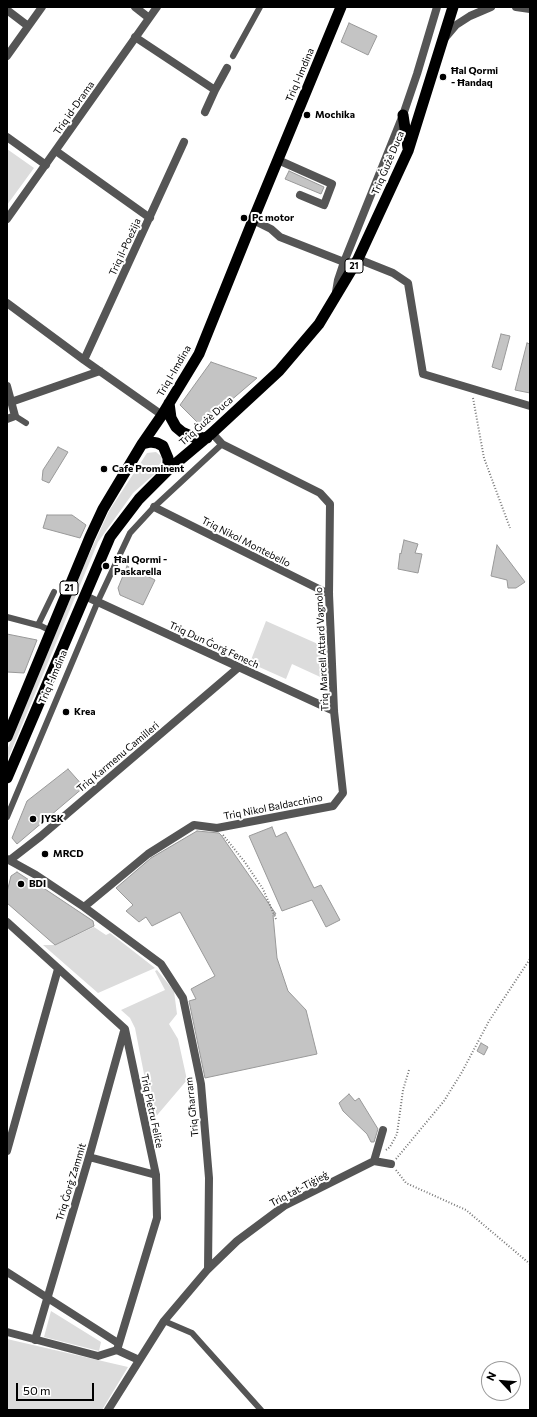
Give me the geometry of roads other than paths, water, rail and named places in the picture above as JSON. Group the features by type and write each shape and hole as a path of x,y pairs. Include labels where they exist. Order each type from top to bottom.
{"highway":[{"name":"Triq l-Imdina","path":"7,737 103,509 199,354 252,220 341,7"},
{"name":"Triq Ġużè Duca","path":"168,470 279,371 319,324 336,297 358,259 408,151 453,7"},
{"path":"403,115 408,151"},
{"path":"170,403 171,418 176,427 182,432 194,437 209,435"},
{"path":"142,444 151,442 162,446 168,458 168,470"},
{"name":"Triq l-Imdina","path":"7,778 110,537 139,499 168,470"}],"street":[{"path":"7,56 42,7"},
{"path":"135,7 149,18"},
{"name":"Triq id-Drama","path":"7,219 157,7"},
{"name":"Triq Ġużè Duca","path":"336,297 338,280 344,262 403,115 437,7"},
{"path":"443,41 456,25 470,16 491,7"},
{"path":"516,7 530,9"},
{"path":"7,10 28,26"},
{"path":"135,37 215,90"},
{"path":"205,112 227,68"},
{"path":"7,137 46,165"},
{"name":"Triq il-Poeżija","path":"84,360 184,142"},
{"path":"56,151 150,218"},
{"path":"278,160 332,184 324,205 300,196"},
{"path":"252,220 271,229 280,237 344,262"},
{"path":"358,259 393,273 408,283 423,374 530,406"},
{"path":"7,303 162,415"},
{"path":"11,402 100,371"},
{"path":"7,386 11,402 11,417"},
{"path":"209,435 222,444"},
{"name":"Triq Marcell Attard Vagnolo","path":"222,444 320,493 330,504 329,594 334,711 343,793"},
{"name":"Triq Nikol Montebello","path":"154,507 329,594"},
{"name":"Triq Dun Ġorġ Fenech","path":"85,596 334,711"},
{"name":"Triq Karmenu Camilleri","path":"8,862 41,836 239,667"},
{"name":"Triq Nikol Baldacchino","path":"84,907 148,854 194,825 217,828 333,806 343,793"},
{"name":"Triq Għarram","path":"8,862 36,875 84,907 161,964 183,998 201,1084 209,1178 208,1269"},
{"path":"7,922 125,1029"},
{"path":"7,1151 58,969"},
{"name":"Triq Ġorġ Zammit","path":"35,1340 125,1029"},
{"name":"Triq Pietru Feliċe","path":"117,1347 157,1218 156,1175 125,1029"},
{"path":"383,1130 375,1157 391,1164"},
{"path":"89,1157 156,1175"},
{"name":"Triq tat-Tiġieġ","path":"208,1269 237,1241 284,1206 375,1157"},
{"path":"108,1410 164,1321 208,1269"},
{"path":"7,1272 117,1347 139,1360"},
{"path":"7,1332 98,1356 117,1347"}],"lane":[{"path":"234,56 260,7"},
{"path":"11,417 26,423"},
{"name":"Triq l-Imdina","path":"7,817 98,601 130,533 154,507 222,444"},
{"path":"38,625 54,592"},
{"path":"7,617 38,625 51,631"},
{"path":"164,1321 192,1333 261,1410"}],"place":[{"name":"Ħal Qormi - Ħandaq","path":"443,77"},
{"name":"Mochika","path":"307,115"},
{"name":"Pc motor","path":"244,218"},
{"name":"Cafe Prominent","path":"104,469"},
{"name":"Ħal Qormi - Paskarella","path":"106,566"},
{"name":"Krea","path":"66,712"},
{"name":"JYSK","path":"33,819"},
{"name":"MRCD","path":"45,854"},
{"name":"BDI","path":"21,884"}]}
